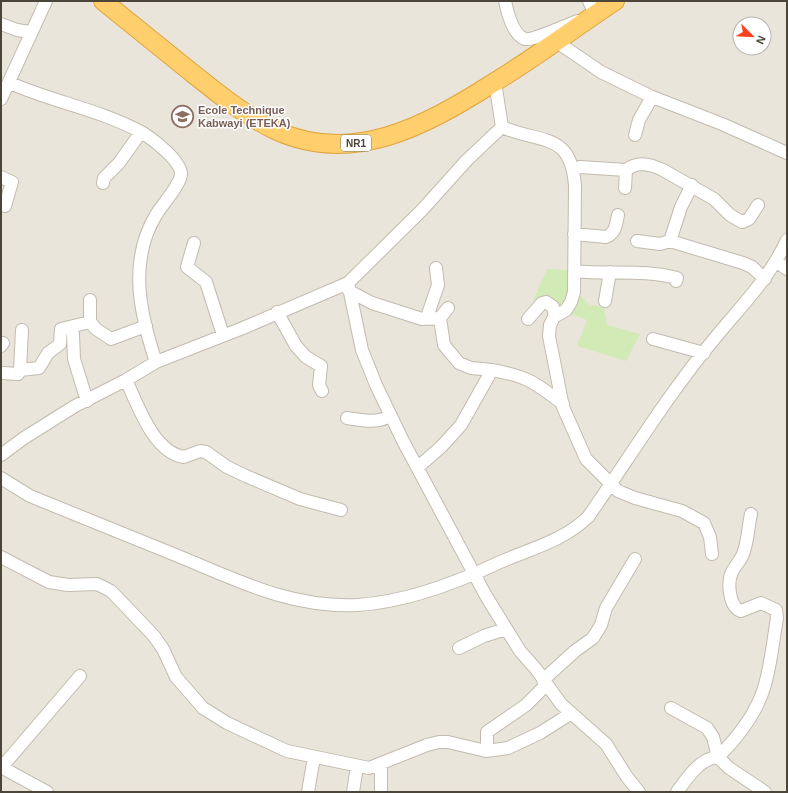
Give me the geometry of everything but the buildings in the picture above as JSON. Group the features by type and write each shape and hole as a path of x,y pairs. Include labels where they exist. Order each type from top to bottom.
{"highway":[{"name":"NR1","path":"103,1 235,105 275,129 306,140 345,144 398,134 454,108 557,42 590,12 615,1"}],"street":[{"path":"1,99 7,78 46,1"},
{"path":"505,1 516,31 525,39 534,38 565,25 590,12"},
{"path":"1,24 16,30 30,32"},
{"path":"557,42 601,72 652,97 722,124 787,153"},
{"path":"7,78 45,96 100,114 141,132 161,147 175,161 181,173 178,184 155,217 142,247 139,267 146,326 156,362"},
{"path":"495,82 502,127"},
{"path":"635,135 641,116 652,97"},
{"path":"502,127 527,137 547,139 563,150 573,169 575,186 574,292 571,302 566,310 555,316 550,325 549,336 563,404 568,420 586,459 610,485 618,491 635,498 682,511 696,517 704,523 712,554"},
{"path":"1,455 24,438 156,362 277,312 349,287 442,190 467,160 502,127"},
{"path":"103,183 104,178 119,163 141,132"},
{"path":"573,169 580,167 626,170 639,164 655,166 714,199 730,215 742,222 749,219 758,205"},
{"path":"625,188 626,170"},
{"path":"1,177 12,182 5,206"},
{"path":"670,241 681,207 692,186"},
{"path":"574,234 606,237 614,232 618,215"},
{"path":"1,478 30,496 253,588 293,600 357,605 385,601 441,587 548,544 573,530 588,517 662,409 704,353 777,262 787,240"},
{"path":"637,241 660,244 670,241 683,243 752,266 765,278"},
{"path":"194,243 187,267 206,282 223,335"},
{"path":"777,262 787,269"},
{"path":"424,319 427,317 438,285 436,268"},
{"path":"574,271 633,274 644,272 677,278 676,281"},
{"path":"605,301 610,272"},
{"path":"349,287 372,303 424,319 440,318"},
{"path":"349,287 362,350 390,416 506,629 544,682 570,714 606,744 627,777 639,792"},
{"path":"90,300 90,322 96,329 111,339 146,326"},
{"path":"528,319 542,303 546,302 551,304 555,316"},
{"path":"448,308 440,318 444,345 459,363 471,368 492,370 524,377 540,386 563,404"},
{"path":"277,312 296,346 306,357 321,366 319,385 322,391"},
{"path":"20,370 39,368 48,353 60,344 61,329 90,322"},
{"path":"2,374 18,374 20,370 22,330"},
{"path":"73,334 75,363 87,401"},
{"path":"654,339 704,353"},
{"path":"418,467 441,448 461,425 492,370"},
{"path":"126,380 153,434 167,452 184,457 200,451 206,452 227,467 246,476 300,498 341,510"},
{"path":"347,418 383,421 390,416"},
{"path":"677,792 704,761 711,757 718,757 743,728 764,689 777,618 776,610 761,603 741,611 733,605 731,597 730,577 743,554 750,514"},
{"path":"1,557 49,582 68,585 97,584 111,591 154,636 163,650 176,677 203,708 227,723 287,751 368,768 427,745 439,742 448,742 474,750 487,751 516,745 540,733 570,714"},
{"path":"487,751 487,732 526,705 544,682 575,651 593,638 601,625 606,608 635,559"},
{"path":"459,648 484,636 506,629"},
{"path":"46,792 1,768 80,676"},
{"path":"670,708 707,728 713,737 718,757 729,768 766,792"},
{"path":"308,792 314,757"},
{"path":"381,764 381,792"},
{"path":"353,792 357,766"}],"shaded area":[{"path":"1,1 787,1 787,792 1,792"}],"green space":[{"path":"547,269 570,270 568,303 556,312 556,305 532,311 536,295"},
{"path":"578,294 590,305 604,307 607,325 640,334 626,361 577,346 587,320 568,313"}],"place":[{"name":"Ecole Technique Kabwayi (ETEKA)","path":"182,116"}]}
